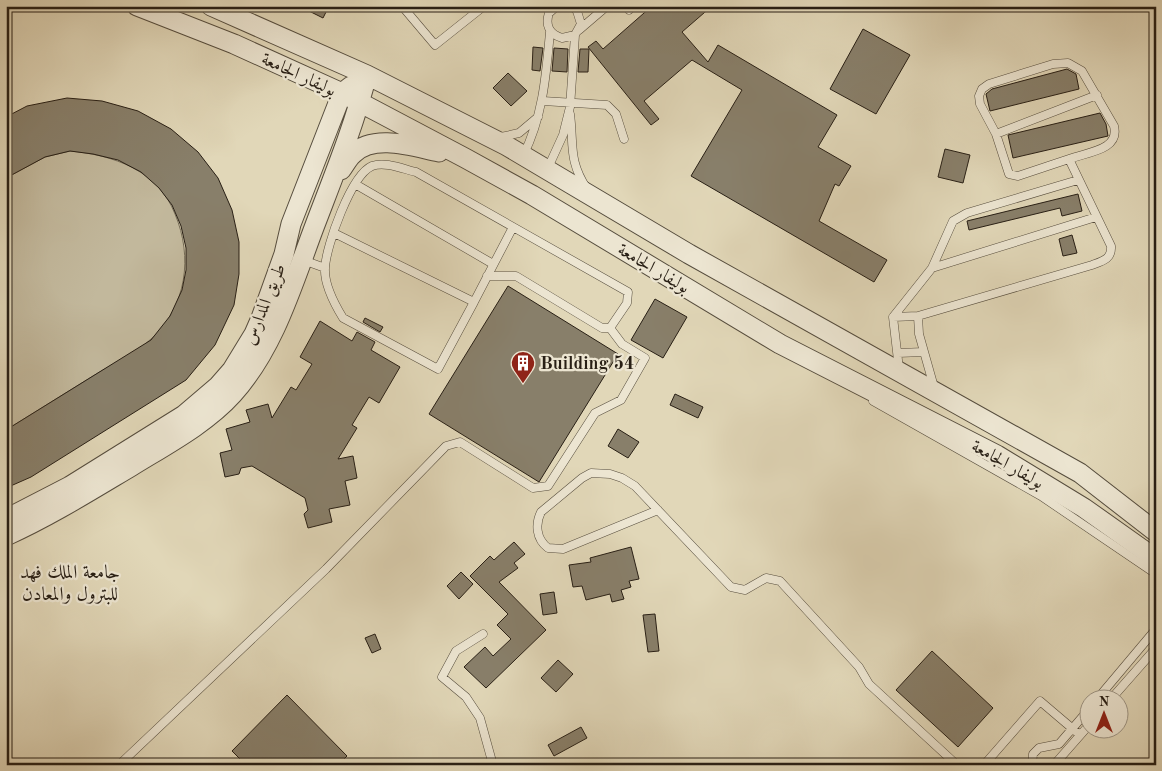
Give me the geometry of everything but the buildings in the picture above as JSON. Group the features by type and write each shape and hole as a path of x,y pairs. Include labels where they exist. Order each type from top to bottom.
{"street":[{"name":"بوليفار الجامعة","path":"137,6 234,44 342,93 359,104 465,158 532,195 780,344 997,455 1084,508 1156,559"},
{"name":"بوليفار الجامعة","path":"211,6 367,75 492,138 689,254 898,362 935,392 1080,473 1156,532"},
{"path":"342,93 367,75"},
{"path":"6,536 65,506 164,446 215,411 232,395 262,355 302,260 359,104 367,75"},
{"name":"طريق المدارس","path":"6,519 70,486 184,415 218,386 232,370 254,334 284,254 291,224 342,93"},
{"path":"330,185 353,153 369,144 399,144 465,158"}],"lane":[{"path":"402,6 435,45 484,6"},
{"path":"572,6 580,17 570,105 571,152 576,168 586,188 608,206"},
{"path":"550,32 562,38 577,32 606,6"},
{"path":"524,156 534,134 543,101 550,32 547,19 554,7"},
{"path":"1068,63 1082,71 1097,95 1114,126 1115,139 1106,146 1012,176 1006,172 996,134 980,104 979,96 982,89 989,84 1053,64 1068,63"},
{"path":"996,134 1097,95"},
{"path":"543,101 570,105 607,105 616,114 624,139"},
{"path":"547,170 563,135 570,105"},
{"path":"492,138 510,137 519,133 539,116"},
{"path":"893,318 918,316 1105,261 1111,252 1111,246 1069,158"},
{"path":"513,227 438,369 343,318 326,281 325,268 334,233 355,184 364,170 382,164 416,172 628,292 627,303 610,328"},
{"path":"924,352 898,362 893,318 932,268 953,221 958,217 1078,180"},
{"path":"355,184 493,264"},
{"path":"932,268 1096,217"},
{"path":"334,233 474,302"},
{"path":"284,254 325,268"},
{"path":"487,276 516,276 602,328 610,328"},
{"path":"918,316 924,352 935,392"},
{"path":"120,765 326,569 446,446 460,442 533,488 548,486 595,413 621,400 645,358 622,344 610,328"},
{"path":"780,344 899,417 982,461 1041,496 1156,574"},
{"path":"658,510 563,549 548,548 540,540 538,532 538,518 546,506 591,473 610,474 622,478 634,486 658,510 735,589 745,590 766,578 780,581 859,667 869,684 957,765"},
{"path":"1106,688 1156,629"},
{"path":"483,634 456,651 442,677 466,697 480,718 493,765"},
{"path":"1121,688 1156,648"},
{"path":"984,765 1040,701 1080,735 1054,765"},
{"path":"1032,765 1033,754 1039,748 1059,744 1080,720"}],"shaded area":[{"path":"70,151 102,156 118,161 146,176 157,186 167,199 181,230 185,264 183,280 172,312 151,339 131,354 6,430 6,178 45,157"}],"place":[{"name":"Building 54","path":"523,384"}],"district":[{"name":"جامعة الملك فهد للبترول والمعادن","path":"70,582"}]}
